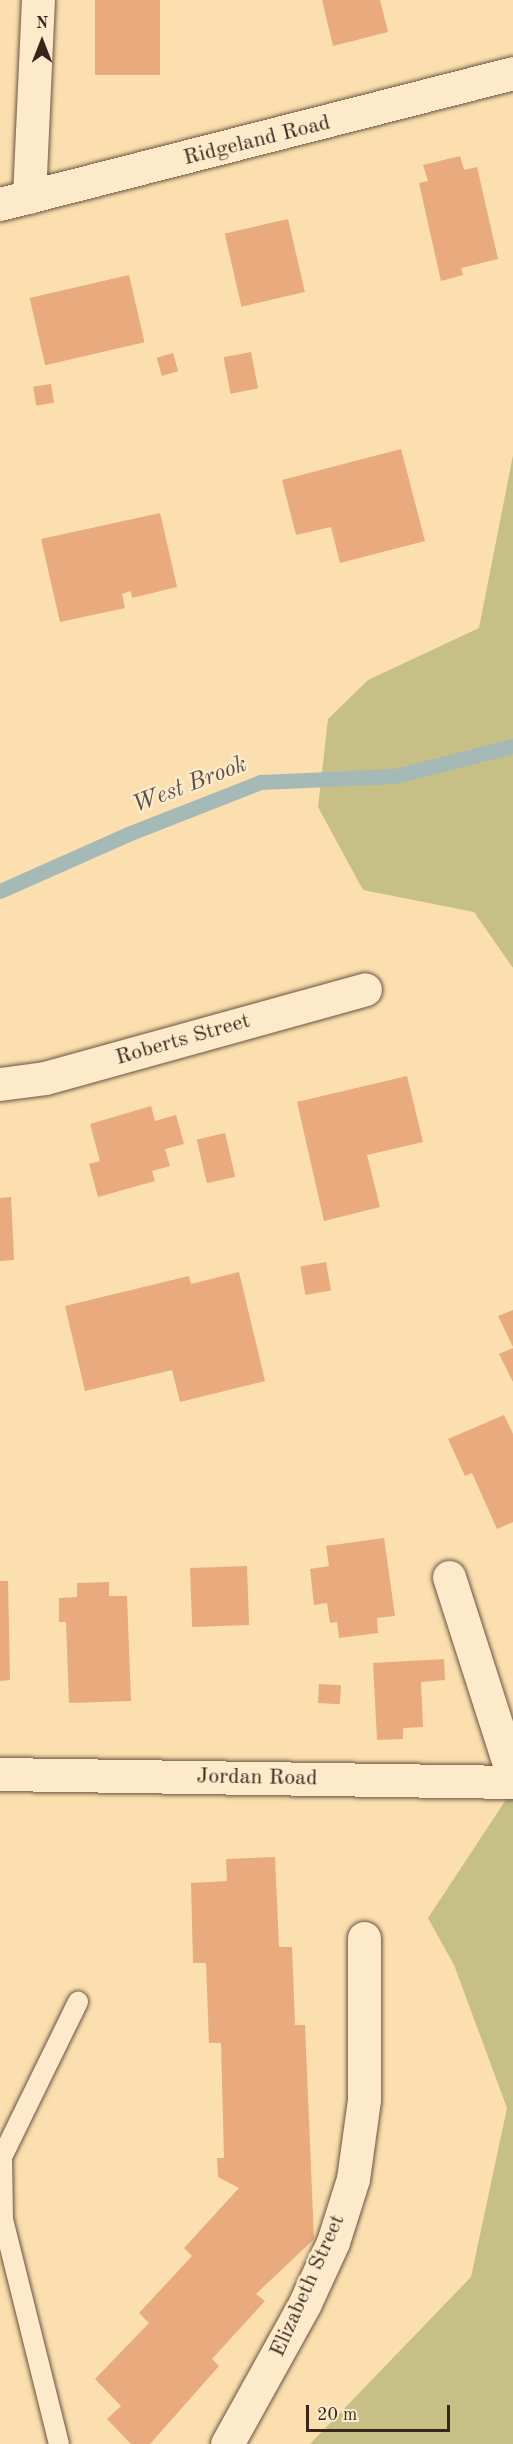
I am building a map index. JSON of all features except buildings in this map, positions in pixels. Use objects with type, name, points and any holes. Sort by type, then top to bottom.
[{"type":"street","points":[[15,200],[38,0]]},
{"type":"street","name":"Ridgeland Road","points":[[15,200],[513,73]]},
{"type":"street","name":"Roberts Street","points":[[0,1084],[45,1078],[365,989]]},
{"type":"street","points":[[449,1577],[513,1776]]},
{"type":"street","name":"Jordan Road","points":[[0,1774],[513,1782]]},
{"type":"street","name":"Elizabeth Street","points":[[227,2444],[305,2303],[353,2179],[364,2100],[364,1938]]},
{"type":"lane","points":[[59,2444],[3,2220],[2,2157],[78,2001]]},
{"type":"shaded area","points":[[513,455],[513,968],[474,912],[363,890],[318,807],[328,719],[368,680],[479,628]]},
{"type":"shaded area","points":[[513,1789],[513,2444],[310,2444],[471,2277],[507,2108],[454,1965],[428,1918]]},
{"type":"waterway","name":"West Brook","points":[[0,891],[128,834],[261,782],[395,776],[513,746]]}]
